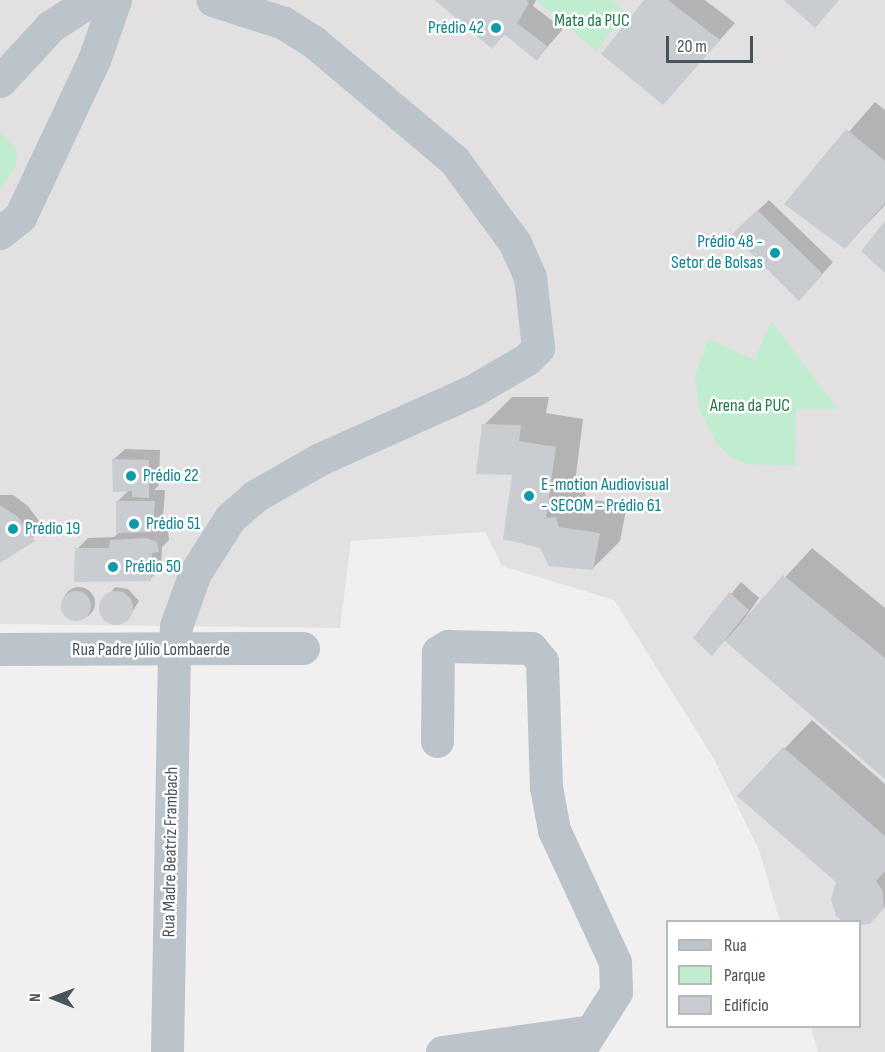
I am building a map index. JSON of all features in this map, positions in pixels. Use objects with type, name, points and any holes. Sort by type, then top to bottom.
[{"type":"street","points":[[0,81],[51,26],[91,0]]},
{"type":"street","points":[[0,233],[20,217],[94,60],[115,0]]},
{"type":"street","name":"Rua Madre Beatriz Frambach","points":[[167,1052],[174,651],[176,626],[195,573],[230,518],[255,496],[320,459],[474,390],[527,359],[538,348],[530,277],[515,243],[454,160],[314,42],[284,23],[213,0]]},
{"type":"street","points":[[437,741],[438,652],[448,646],[531,648],[542,661],[546,787],[554,830],[615,962],[616,992],[582,1042],[442,1052]]},
{"type":"street","name":"Rua Padre Júlio Lombaerde","points":[[0,649],[174,651],[303,648]]},
{"type":"shaded area","points":[[0,0],[885,0],[885,1052],[818,1052],[811,1028],[861,1028],[861,920],[780,920],[759,850],[713,757],[614,600],[502,566],[485,532],[351,541],[340,628],[0,624]]},
{"type":"green space","name":"Mata da PUC","points":[[536,0],[613,0],[625,13],[596,51]]},
{"type":"green space","points":[[0,132],[17,150],[16,165],[0,190]]},
{"type":"green space","name":"Arena da PUC","points":[[771,321],[838,409],[796,409],[795,466],[747,464],[731,457],[716,443],[699,408],[695,376],[708,339],[755,360]]},
{"type":"building","name":"Prédio 42","points":[[435,0],[526,0],[529,3],[517,23],[547,46],[537,61],[504,34],[492,49]]},
{"type":"building","points":[[644,0],[668,0],[720,40],[663,105],[601,54]]},
{"type":"building","points":[[784,0],[839,0],[815,28]]},
{"type":"building","points":[[846,129],[885,161],[885,203],[845,249],[784,204]]},
{"type":"building","name":"Prédio 48 - Setor de Bolsas","points":[[757,210],[823,274],[799,301],[732,234]]},
{"type":"building","points":[[885,221],[885,273],[861,251]]},
{"type":"building","name":"E-motion Audiovisual - SECOM - Prédio 61","points":[[482,424],[521,425],[519,441],[556,447],[546,518],[556,517],[559,527],[600,533],[593,570],[549,566],[540,548],[503,539],[512,475],[476,474]]},
{"type":"building","name":"Prédio 22","points":[[112,459],[149,460],[149,498],[132,497],[132,491],[113,492]]},
{"type":"building","name":"Prédio 51","points":[[116,501],[155,501],[152,532],[116,533]]},
{"type":"building","name":"Prédio 19","points":[[0,505],[18,517],[35,541],[0,563]]},
{"type":"building","name":"Prédio 50","points":[[146,538],[157,542],[159,552],[152,553],[151,581],[74,582],[75,548],[109,548],[110,540]]},
{"type":"building","points":[[783,575],[885,658],[885,779],[725,641]]},
{"type":"building","points":[[76,591],[87,595],[91,606],[87,617],[76,621],[65,617],[61,606],[65,595]]},
{"type":"building","points":[[116,591],[128,596],[133,608],[128,620],[116,625],[104,620],[99,608],[104,596]]},
{"type":"building","points":[[729,592],[749,610],[712,656],[693,638]]},
{"type":"building","points":[[783,747],[885,836],[885,871],[876,881],[883,891],[884,908],[870,924],[861,925],[861,920],[841,920],[836,916],[831,899],[836,882],[737,796]]},
{"type":"place","name":"Prédio 42","points":[[496,28]]},
{"type":"place","name":"Prédio 48 - Setor de Bolsas","points":[[775,253]]},
{"type":"place","name":"Prédio 22","points":[[131,476]]},
{"type":"place","name":"E-motion Audiovisual - SECOM - Prédio 61","points":[[529,496]]},
{"type":"place","name":"Prédio 51","points":[[134,524]]},
{"type":"place","name":"Prédio 19","points":[[13,529]]},
{"type":"place","name":"Prédio 50","points":[[113,567]]}]
